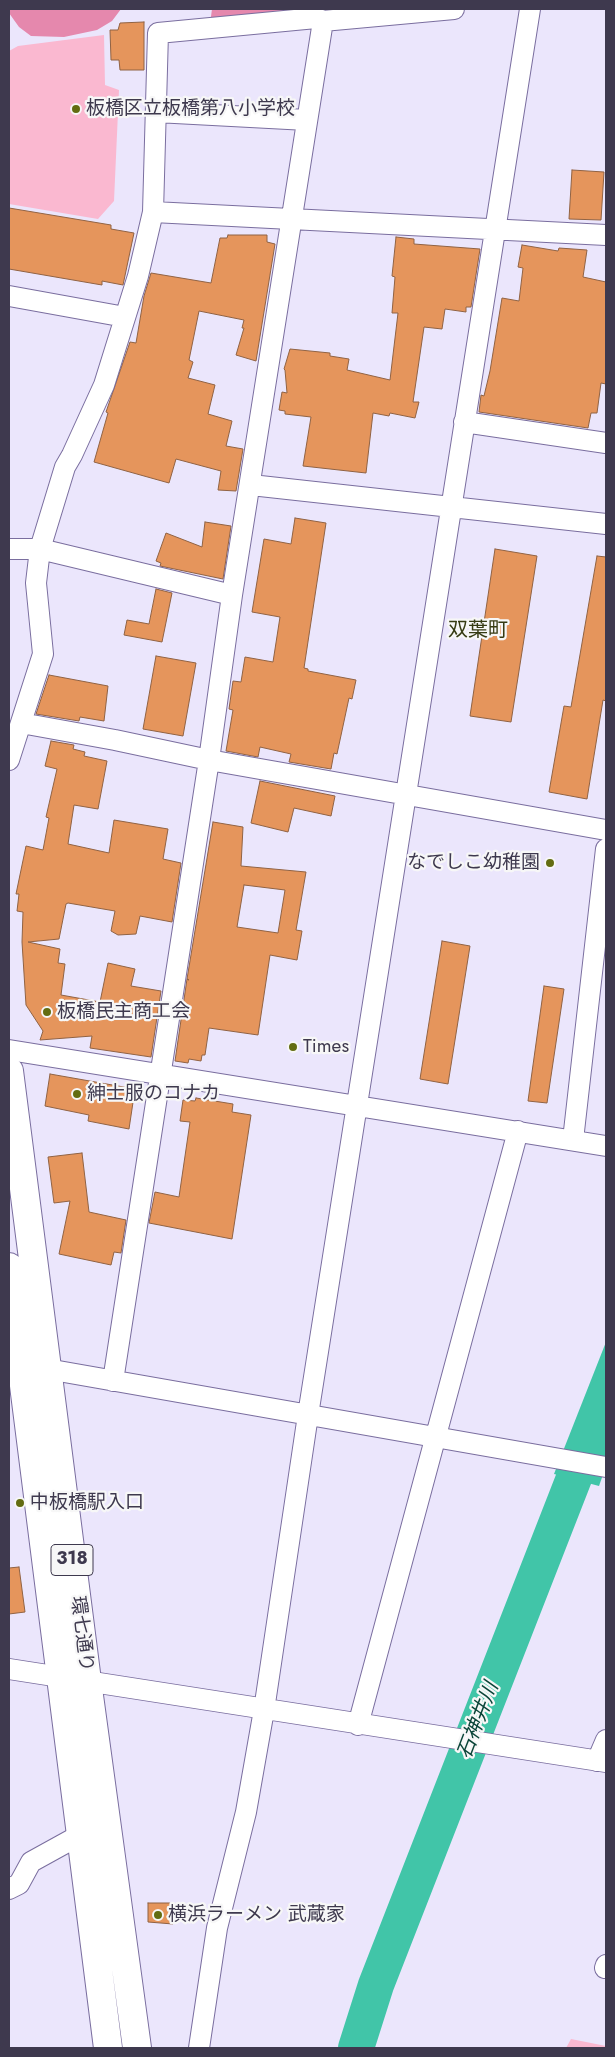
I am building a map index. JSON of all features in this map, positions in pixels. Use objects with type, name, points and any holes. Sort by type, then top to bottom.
[{"type":"main road","name":"環七通り","points":[[9,1071],[87,1681],[137,2048]]},
{"type":"main road","name":"環七通り","points":[[9,1268],[15,1364],[60,1678],[108,2048]]},
{"type":"street","points":[[9,760],[43,654],[36,583],[40,550],[65,467],[104,385],[138,276],[153,212],[158,34],[316,18],[323,21],[454,9]]},
{"type":"street","points":[[199,2048],[218,1928],[246,1812],[264,1710],[308,1415],[530,9]]},
{"type":"street","points":[[112,1381],[209,760],[232,595],[251,485],[323,21]]},
{"type":"street","points":[[156,112],[307,120]]},
{"type":"street","points":[[153,212],[606,235]]},
{"type":"street","points":[[9,296],[125,317]]},
{"type":"street","points":[[464,422],[606,443]]},
{"type":"street","points":[[251,485],[606,524]]},
{"type":"street","points":[[9,549],[40,550],[232,595]]},
{"type":"street","points":[[20,723],[115,740],[209,760],[606,830]]},
{"type":"street","points":[[573,1140],[606,849]]},
{"type":"street","points":[[9,1050],[518,1130],[606,1146]]},
{"type":"street","points":[[358,1725],[518,1130]]},
{"type":"street","points":[[48,1369],[606,1467]]},
{"type":"street","points":[[9,1669],[358,1725],[602,1761],[606,1740]]},
{"type":"street","points":[[9,1889],[19,1884],[31,1862],[80,1835]]},
{"type":"shaded area","points":[[9,9],[121,9],[112,21],[97,30],[64,37],[31,36],[19,27],[9,13]]},
{"type":"shaded area","points":[[212,9],[381,9],[210,24]]},
{"type":"shaded area","points":[[104,35],[105,85],[119,90],[114,201],[98,219],[9,204],[9,51],[18,46]]},
{"type":"shaded area","points":[[606,1342],[606,1466],[599,1486],[554,1474]]},
{"type":"shaded area","points":[[571,2039],[606,2046],[606,2048],[566,2048]]},
{"type":"building","points":[[144,22],[144,70],[120,70],[119,60],[111,60],[110,30],[118,30],[120,23]]},
{"type":"building","points":[[572,170],[604,172],[601,220],[569,219]]},
{"type":"building","points":[[9,208],[111,225],[111,229],[134,233],[123,285],[102,281],[102,285],[9,269]]},
{"type":"building","points":[[228,235],[267,235],[267,242],[275,244],[256,361],[236,355],[244,328],[242,328],[244,320],[199,311],[189,360],[193,362],[188,378],[215,385],[208,414],[232,421],[226,446],[243,449],[236,491],[218,490],[221,471],[176,459],[169,483],[94,462],[108,413],[106,412],[130,342],[136,343],[144,296],[151,273],[211,283],[220,238],[227,238]]},
{"type":"building","points":[[396,237],[414,239],[414,244],[480,249],[471,307],[466,307],[466,312],[445,309],[442,329],[424,327],[413,402],[419,402],[415,418],[390,413],[389,416],[373,413],[366,473],[303,466],[311,417],[285,414],[285,411],[279,410],[282,392],[287,393],[284,369],[290,349],[330,353],[330,356],[349,359],[347,370],[390,380],[398,313],[392,313],[395,277],[392,276]]},
{"type":"building","points":[[522,245],[558,251],[559,248],[587,250],[583,277],[606,282],[606,384],[601,383],[597,413],[591,413],[588,428],[479,412],[481,395],[484,396],[490,371],[502,298],[519,301],[523,268],[518,267]]},
{"type":"building","points":[[295,518],[326,523],[304,668],[308,669],[308,671],[356,680],[352,699],[349,698],[337,754],[334,753],[331,769],[289,762],[291,754],[260,747],[258,757],[226,751],[233,710],[229,709],[233,681],[241,682],[245,657],[273,662],[280,617],[252,612],[264,539],[291,544]]},
{"type":"building","points":[[205,522],[231,526],[223,579],[160,566],[161,563],[156,561],[166,533],[202,547]]},
{"type":"building","points":[[495,549],[537,556],[511,722],[470,716]]},
{"type":"building","points":[[597,556],[606,557],[606,701],[603,700],[587,799],[549,792],[564,706],[571,707]]},
{"type":"building","points":[[156,589],[172,593],[162,642],[124,635],[127,620],[149,624]]},
{"type":"building","points":[[156,656],[196,663],[183,736],[143,729]]},
{"type":"building","points":[[49,675],[108,686],[104,721],[80,717],[79,721],[36,714]]},
{"type":"building","points":[[51,741],[74,745],[73,749],[85,752],[84,756],[107,761],[98,809],[74,805],[68,844],[109,853],[114,820],[168,829],[163,859],[181,863],[172,922],[140,916],[136,934],[118,935],[111,931],[115,911],[68,903],[66,904],[59,939],[28,942],[60,949],[58,963],[65,964],[61,995],[100,1002],[108,963],[135,969],[131,986],[161,991],[151,1057],[90,1048],[92,1036],[40,1040],[43,1031],[26,1005],[22,942],[23,912],[17,911],[19,894],[16,894],[26,846],[43,850],[49,818],[46,817],[57,769],[45,766]]},
{"type":"building","points":[[260,781],[335,796],[331,816],[294,808],[288,832],[251,823]]},
{"type":"building","points":[[213,822],[243,827],[241,866],[306,872],[296,930],[302,931],[297,960],[270,955],[258,1035],[209,1028],[205,1055],[202,1055],[201,1061],[189,1059],[188,1063],[175,1061]],"holes":[[[244,885],[285,890],[278,933],[237,927]]]},
{"type":"building","points":[[442,941],[470,946],[448,1084],[420,1079]]},
{"type":"building","points":[[544,986],[564,989],[547,1103],[528,1101]]},
{"type":"building","points":[[50,1074],[135,1089],[129,1129],[88,1121],[89,1115],[45,1106]]},
{"type":"building","points":[[196,1098],[233,1104],[232,1112],[251,1115],[232,1239],[149,1223],[155,1192],[179,1197],[190,1122],[180,1121],[183,1100],[195,1101]]},
{"type":"building","points":[[82,1153],[89,1212],[126,1220],[121,1253],[114,1252],[111,1265],[59,1254],[70,1201],[54,1203],[48,1157]]},
{"type":"building","points":[[19,1567],[25,1612],[9,1614],[9,1568]]},
{"type":"building","points":[[148,1903],[173,1903],[173,1924],[148,1922]]},
{"type":"waterway","name":"石神井川","points":[[356,2048],[376,1985],[606,1396]]},
{"type":"place","name":"板橋区立板橋第八小学校","points":[[76,109]]},
{"type":"place","name":"なでしこ幼稚園","points":[[550,863]]},
{"type":"place","name":"板橋民主商工会","points":[[47,1012]]},
{"type":"place","name":"Times","points":[[293,1047]]},
{"type":"place","name":"紳士服のコナカ","points":[[77,1094]]},
{"type":"place","name":"中板橋駅入口","points":[[20,1503]]},
{"type":"place","name":"横浜ラーメン 武蔵家","points":[[158,1915]]},
{"type":"district","name":"双葉町","points":[[478,631]]}]
